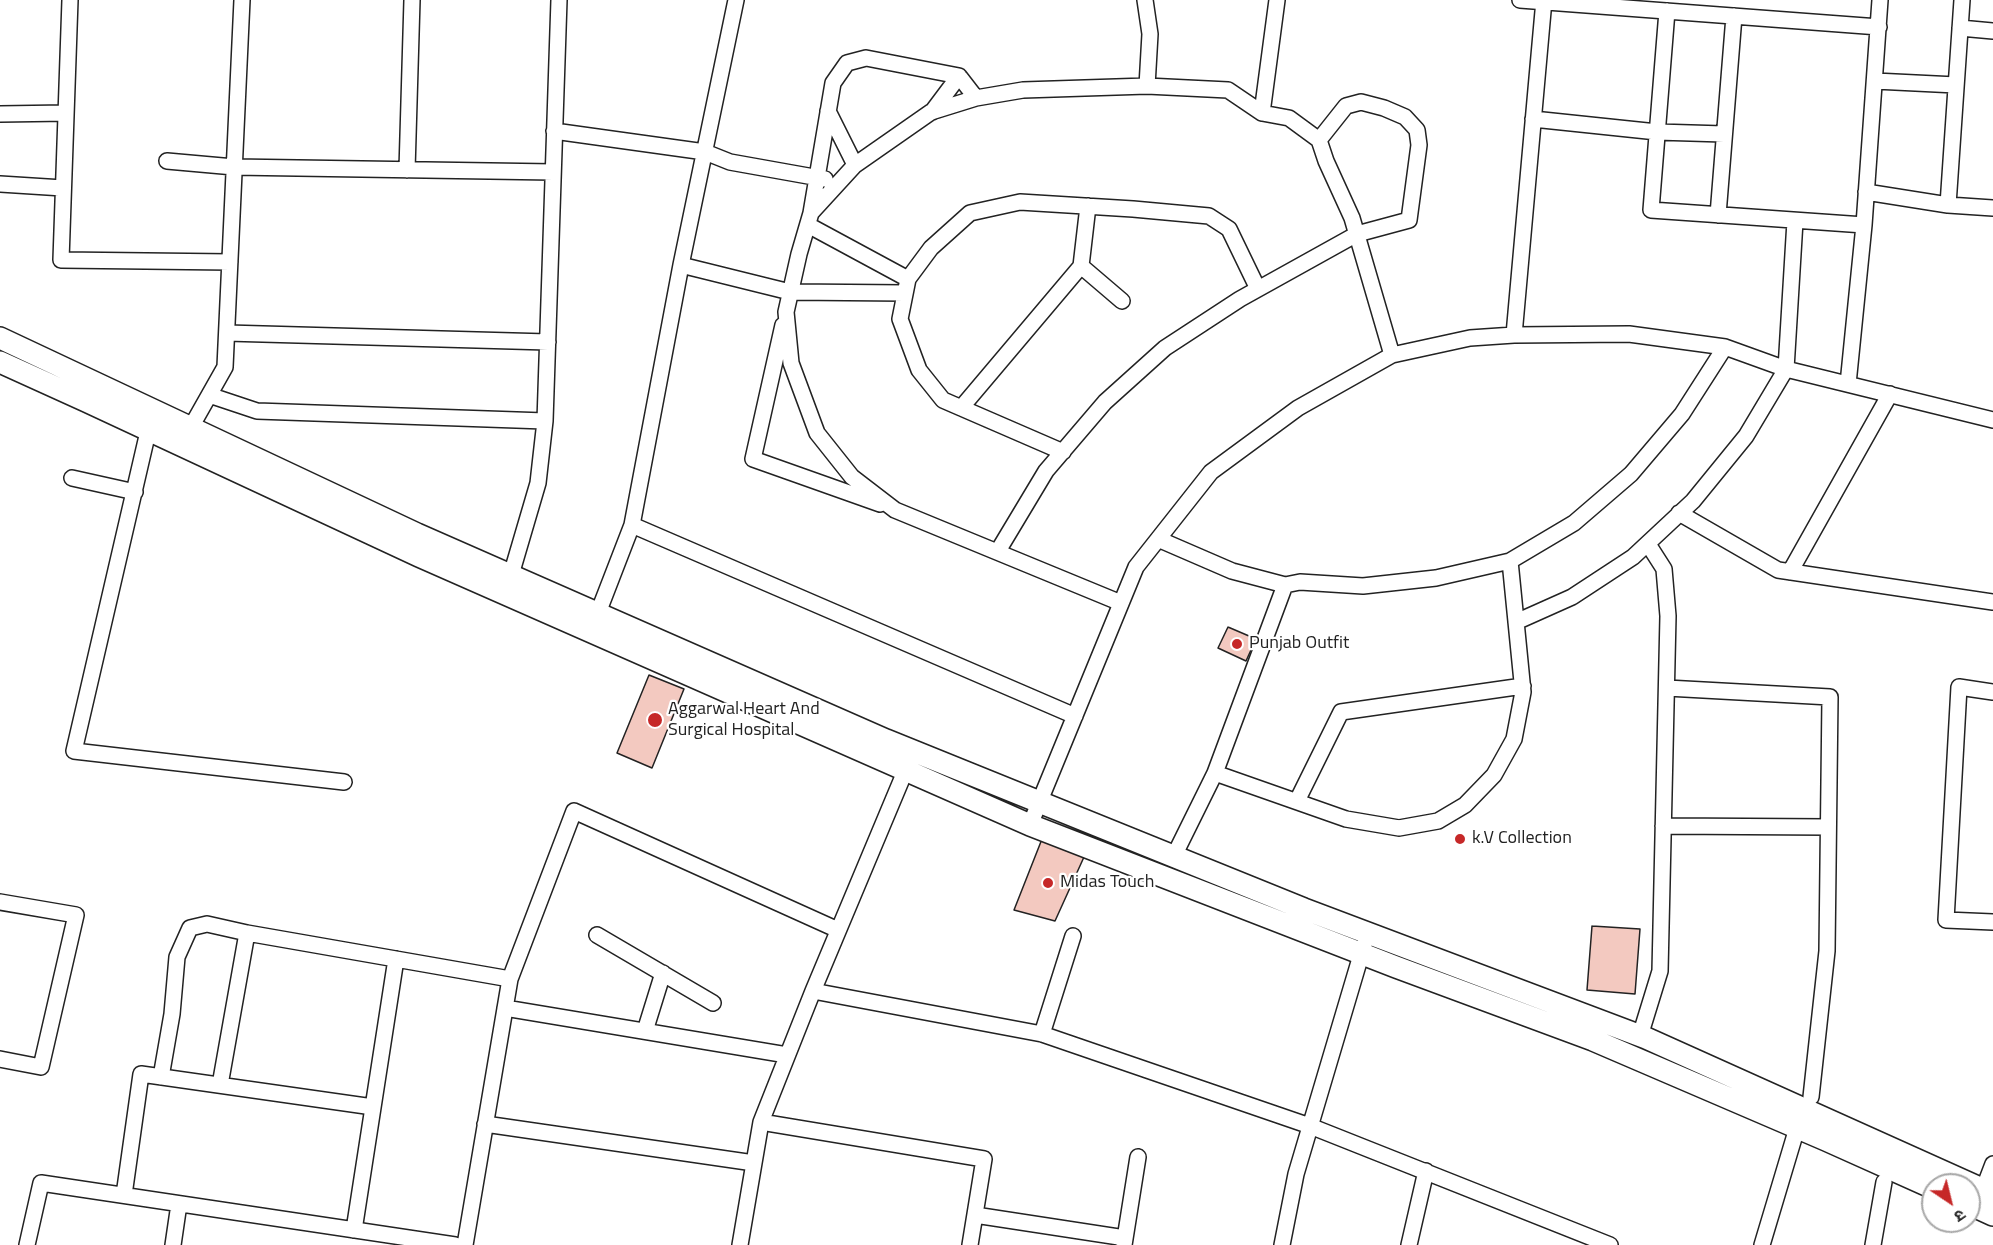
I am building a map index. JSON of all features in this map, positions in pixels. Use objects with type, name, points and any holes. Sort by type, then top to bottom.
[{"type":"main road","points":[[0,338],[151,420]]},
{"type":"main road","points":[[0,362],[151,420],[913,751],[1304,909],[1640,1036],[1983,1202]]},
{"type":"main road","points":[[186,436],[429,561],[1030,825],[1362,954],[1593,1040],[1921,1183]]},
{"type":"street","points":[[70,0],[61,260],[230,262]]},
{"type":"street","points":[[186,436],[225,367],[242,0]]},
{"type":"street","points":[[407,170],[412,0]]},
{"type":"street","points":[[511,575],[538,483],[545,421],[559,0]]},
{"type":"street","points":[[598,614],[632,525],[681,265],[736,0]]},
{"type":"street","points":[[1145,0],[1150,34],[1147,86]]},
{"type":"street","points":[[1262,113],[1277,0]]},
{"type":"street","points":[[1520,0],[1879,27]]},
{"type":"street","points":[[1848,384],[1864,225],[1880,0]]},
{"type":"street","points":[[1948,205],[1962,0]]},
{"type":"street","points":[[1514,335],[1544,1]]},
{"type":"street","points":[[1668,11],[1651,210],[1864,225]]},
{"type":"street","points":[[1718,215],[1734,16]]},
{"type":"street","points":[[1960,28],[1993,31]]},
{"type":"street","points":[[976,98],[959,76],[866,58],[848,63],[833,83],[810,219],[790,292],[753,459],[895,510],[1121,603]]},
{"type":"street","points":[[810,219],[855,165],[931,112],[959,76]]},
{"type":"street","points":[[1875,81],[1956,85]]},
{"type":"street","points":[[931,112],[976,98],[1023,90],[1147,86],[1228,90],[1262,113],[1289,118],[1319,140],[1352,218],[1392,355]]},
{"type":"street","points":[[998,551],[1046,471],[1105,402],[1165,348],[1258,289],[1357,234],[1409,220],[1419,145],[1417,130],[1405,117],[1361,102],[1346,106],[1319,140]]},
{"type":"street","points":[[828,111],[855,165]]},
{"type":"street","points":[[0,114],[66,113]]},
{"type":"street","points":[[1533,119],[1658,132],[1724,134]]},
{"type":"street","points":[[554,130],[705,152],[730,162],[840,182]]},
{"type":"street","points":[[167,161],[234,167],[553,172]]},
{"type":"street","points":[[0,184],[63,188]]},
{"type":"street","points":[[1866,192],[1948,205],[1993,208]]},
{"type":"street","points":[[1063,452],[943,400],[919,370],[900,318],[906,286],[931,248],[970,213],[1020,202],[1209,216],[1229,229],[1258,289]]},
{"type":"street","points":[[961,408],[1081,266],[1088,206]]},
{"type":"street","points":[[810,219],[906,286]]},
{"type":"street","points":[[1516,622],[1572,597],[1633,557],[1693,501],[1746,436],[1786,369],[1795,220]]},
{"type":"street","points":[[681,265],[790,292],[906,286]]},
{"type":"street","points":[[1081,266],[1122,301]]},
{"type":"street","points":[[786,312],[791,363],[817,433],[852,477],[895,510]]},
{"type":"street","points":[[227,333],[548,342]]},
{"type":"street","points":[[1030,825],[1136,567],[1211,472],[1298,408],[1392,355],[1470,338],[1514,335],[1629,334],[1725,346],[1786,369],[1993,420]]},
{"type":"street","points":[[1158,539],[1232,571],[1286,585],[1300,582],[1373,585],[1436,578],[1510,561],[1574,522],[1631,474],[1682,414],[1725,346]]},
{"type":"street","points":[[1790,572],[1890,394]]},
{"type":"street","points":[[209,395],[258,411],[545,421]]},
{"type":"street","points":[[151,420],[74,751],[344,782]]},
{"type":"street","points":[[72,478],[135,492]]},
{"type":"street","points":[[1679,513],[1778,570],[1993,602]]},
{"type":"street","points":[[632,525],[1075,716]]},
{"type":"street","points":[[1640,1036],[1660,971],[1667,688],[1668,616],[1664,569],[1648,544]]},
{"type":"street","points":[[1215,773],[1346,819],[1399,828],[1438,821],[1465,805],[1494,775],[1514,739],[1523,692],[1510,561]]},
{"type":"street","points":[[1174,856],[1215,773],[1286,585]]},
{"type":"street","points":[[1297,801],[1341,712],[1523,686]]},
{"type":"street","points":[[1993,692],[1959,687],[1946,920],[1993,922]]},
{"type":"street","points":[[1667,688],[1830,697],[1827,951],[1811,1097]]},
{"type":"street","points":[[740,1245],[761,1122],[913,751]]},
{"type":"street","points":[[465,1245],[510,979],[574,811],[838,930]]},
{"type":"street","points":[[1663,826],[1828,827]]},
{"type":"street","points":[[0,902],[76,915],[41,1067],[0,1059]]},
{"type":"street","points":[[161,1077],[172,1014],[177,957],[190,928],[207,924],[510,979]]},
{"type":"street","points":[[220,1085],[247,933]]},
{"type":"street","points":[[1282,1245],[1296,1174],[1368,933]]},
{"type":"street","points":[[597,935],[713,1003]]},
{"type":"street","points":[[1042,1034],[1073,936]]},
{"type":"street","points":[[354,1230],[396,959]]},
{"type":"street","points":[[645,1031],[663,973]]},
{"type":"street","points":[[813,991],[1042,1034],[1310,1126],[1610,1245]]},
{"type":"street","points":[[505,1008],[787,1055]]},
{"type":"street","points":[[124,1195],[141,1074],[373,1107]]},
{"type":"street","points":[[761,1122],[984,1159],[970,1245]]},
{"type":"street","points":[[485,1124],[754,1163]]},
{"type":"street","points":[[1762,1245],[1797,1128]]},
{"type":"street","points":[[975,1215],[1124,1242],[1138,1157]]},
{"type":"street","points":[[1983,1202],[1993,1164]]},
{"type":"street","points":[[1409,1245],[1426,1171]]},
{"type":"street","points":[[1873,1245],[1884,1182]]},
{"type":"street","points":[[27,1245],[42,1183],[455,1245]]},
{"type":"street","points":[[172,1245],[179,1204]]},
{"type":"building","name":"Punjab Outfit","points":[[1228,627],[1256,639],[1246,661],[1218,648]]},
{"type":"building","points":[[649,675],[684,689],[652,768],[617,753]]},
{"type":"building","name":"Midas Touch","points":[[1042,839],[1084,857],[1055,921],[1014,910]]},
{"type":"building","points":[[1592,926],[1640,929],[1635,994],[1587,990]]},
{"type":"place","name":"Punjab Outfit","points":[[1237,644]]},
{"type":"place","name":"Aggarwal Heart And Surgical Hospital","points":[[655,720]]},
{"type":"place","name":"k.V Collection","points":[[1460,839]]},
{"type":"place","name":"Midas Touch","points":[[1048,883]]}]
